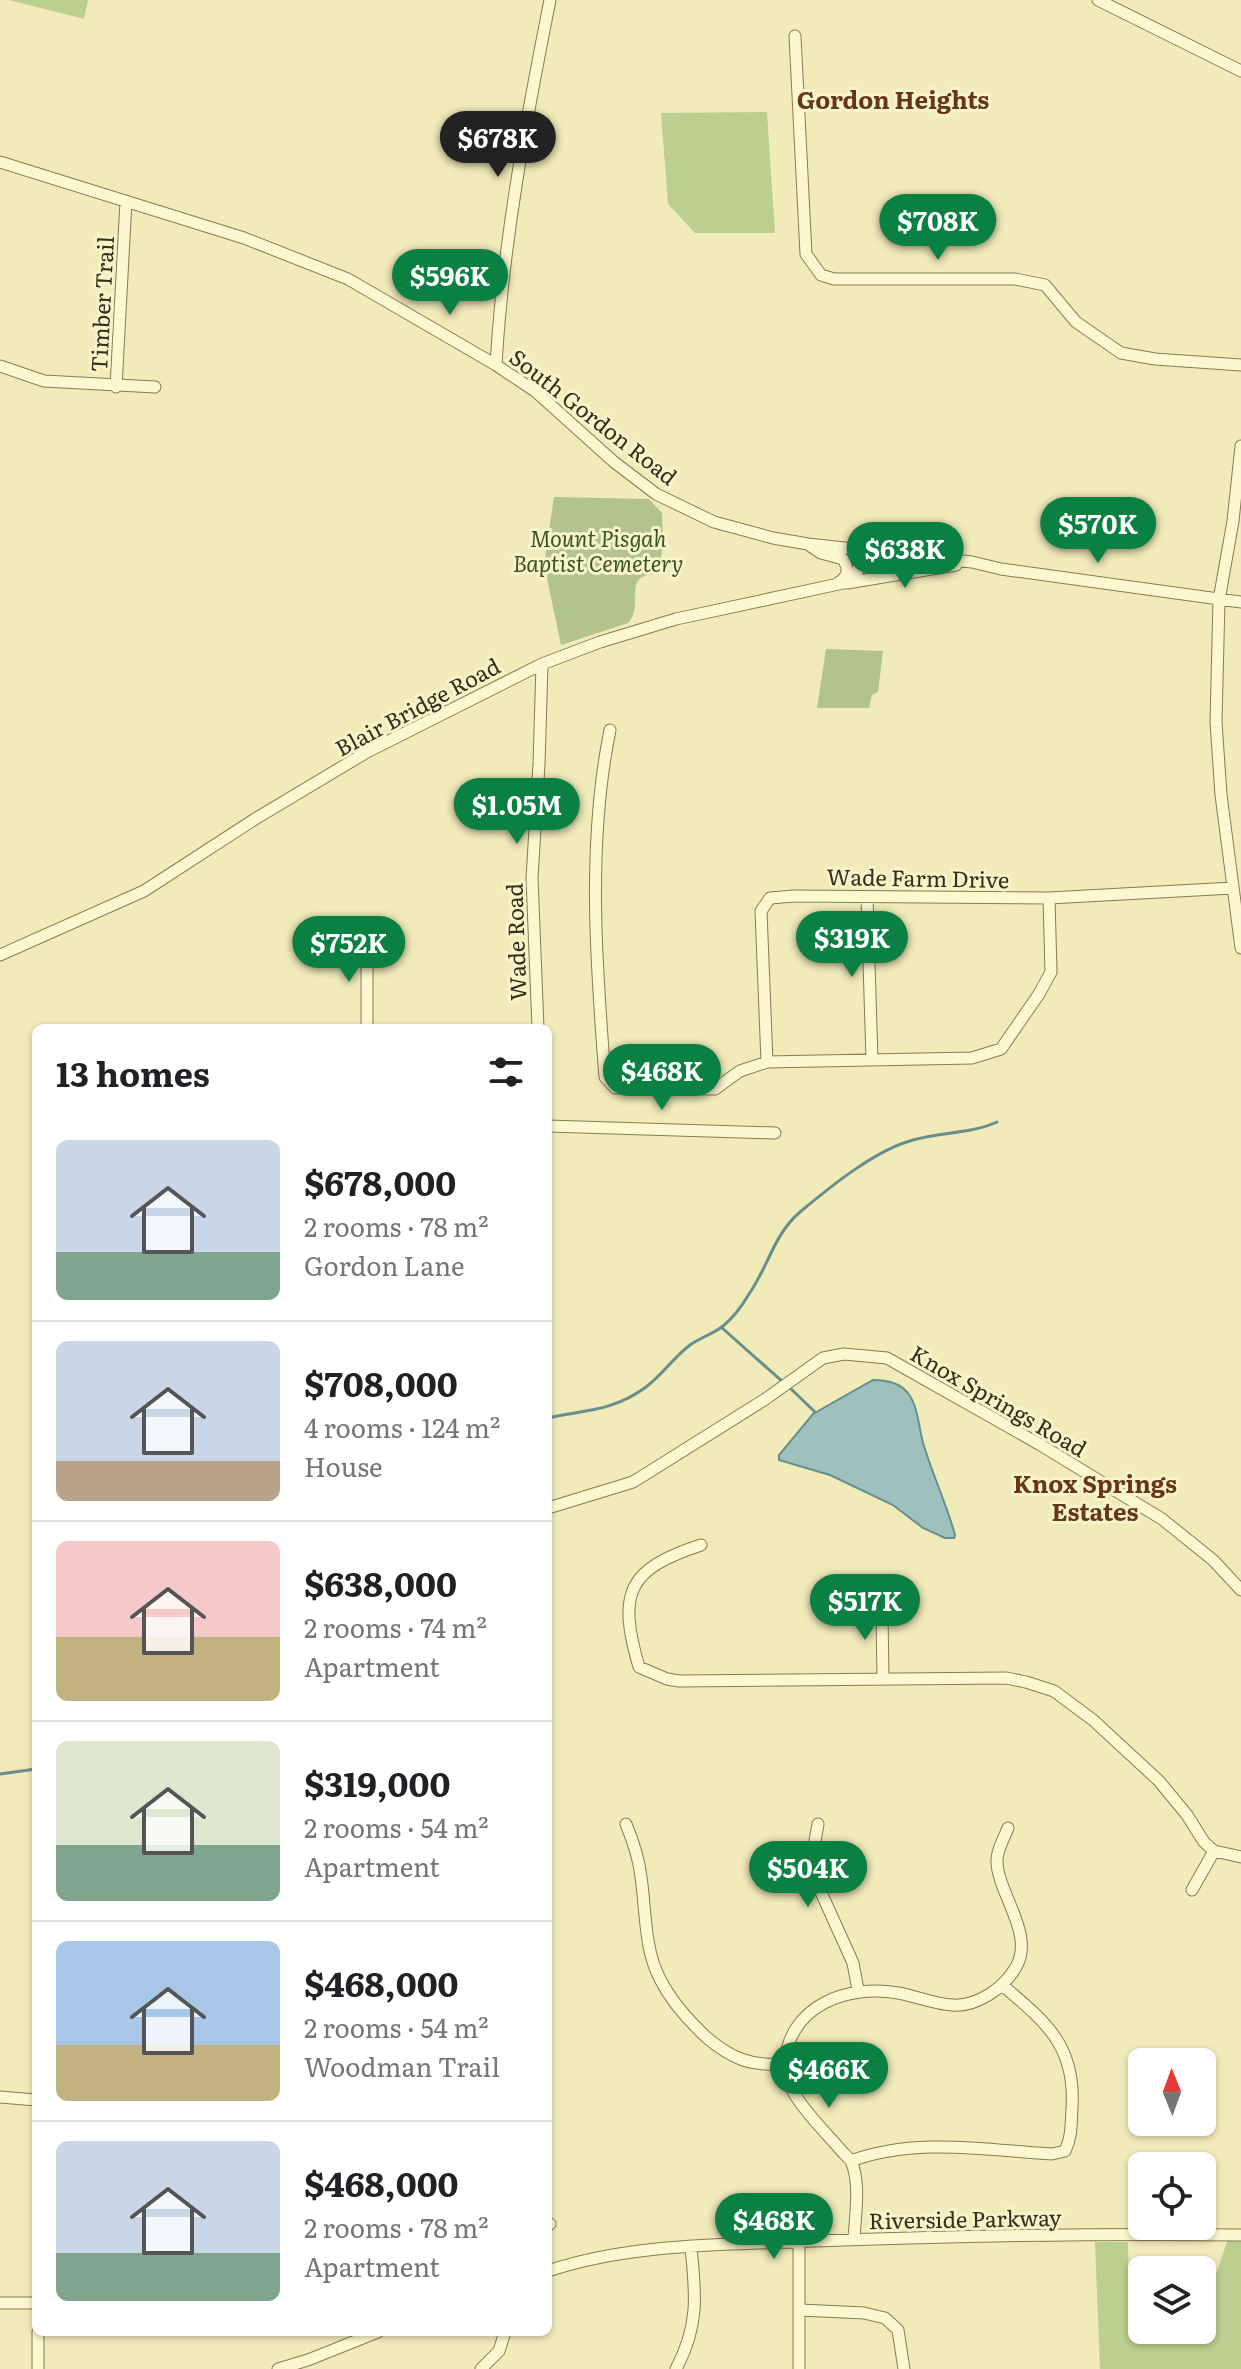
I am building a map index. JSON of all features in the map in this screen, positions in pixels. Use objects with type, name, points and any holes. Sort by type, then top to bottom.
[{"type":"street","points":[[496,365],[519,158],[550,0]]},
{"type":"street","points":[[1098,0],[1241,71]]},
{"type":"street","points":[[795,36],[806,254],[821,275],[834,279],[1032,281],[1045,285],[1076,322],[1121,353],[1155,359],[1241,365]]},
{"type":"street","name":"South Gordon Road","points":[[0,162],[244,238],[348,279],[496,365],[535,391],[614,462],[656,494],[714,522],[808,544],[972,562],[1241,602]]},
{"type":"street","name":"Timber Trail","points":[[0,366],[44,381],[116,387],[126,201]]},
{"type":"street","points":[[116,387],[155,387]]},
{"type":"street","points":[[1241,446],[1233,521],[1219,600],[1216,722],[1221,795],[1241,948]]},
{"type":"street","points":[[808,544],[821,553],[843,559],[848,567],[844,579],[835,585]]},
{"type":"street","points":[[835,585],[853,579],[862,550]]},
{"type":"street","name":"Blair Bridge Road","points":[[0,955],[144,891],[367,752],[542,664],[614,637],[687,616],[835,585],[972,562]]},
{"type":"street","name":"Wade Road","points":[[538,1024],[532,878],[542,664]]},
{"type":"street","points":[[610,730],[604,760],[595,885],[605,1077],[615,1088],[715,1089],[740,1071],[767,1062],[972,1058],[1001,1049],[1051,972],[1049,898]]},
{"type":"street","name":"Wade Farm Drive","points":[[767,1062],[761,911],[770,898],[1049,898],[1233,888]]},
{"type":"street","points":[[867,897],[872,1060]]},
{"type":"street","points":[[367,939],[367,1024]]},
{"type":"street","points":[[552,1126],[775,1133]]},
{"type":"street","name":"Knox Springs Road","points":[[552,1507],[633,1482],[754,1407],[823,1358],[867,1354],[887,1358],[1039,1444],[1162,1519],[1213,1560],[1241,1590]]},
{"type":"street","points":[[701,1545],[665,1557],[651,1565],[637,1581],[631,1602],[630,1627],[639,1667],[679,1681],[1006,1678],[1026,1682],[1054,1691],[1093,1720],[1159,1781],[1204,1842],[1214,1851],[1241,1857]]},
{"type":"street","points":[[872,1599],[882,1616],[883,1678]]},
{"type":"street","points":[[626,1824],[641,1873],[651,1953],[659,1978],[678,2008],[697,2029],[731,2055],[760,2066],[784,2064]]},
{"type":"street","points":[[818,1824],[812,1858],[815,1879],[853,1963],[858,1990]]},
{"type":"street","points":[[854,2240],[855,2184],[851,2161],[802,2106],[789,2084],[784,2064],[793,2036],[808,2011],[858,1990],[896,1992],[953,2006],[974,2002],[1002,1985],[1018,1964],[1021,1931],[996,1861],[1008,1828]]},
{"type":"street","points":[[1192,1890],[1214,1851]]},
{"type":"street","points":[[851,2161],[874,2152],[915,2146],[1052,2154],[1065,2151],[1070,2140],[1074,2080],[1055,2034],[1002,1985]]},
{"type":"street","points":[[0,2097],[32,2100]]},
{"type":"street","name":"Riverside Parkway","points":[[552,2270],[599,2256],[799,2242],[1241,2235]]},
{"type":"street","points":[[799,2242],[799,2369]]},
{"type":"street","points":[[676,2369],[690,2343],[694,2310],[691,2248]]},
{"type":"street","points":[[0,2303],[32,2303]]},
{"type":"street","points":[[800,2310],[864,2313],[885,2318],[898,2330],[904,2369]]},
{"type":"street","points":[[38,2336],[38,2369]]},
{"type":"street","points":[[278,2369],[368,2336]]},
{"type":"street","points":[[481,2369],[499,2351],[505,2336]]},
{"type":"green space","points":[[9,0],[88,0],[84,19]]},
{"type":"green space","points":[[767,112],[775,233],[695,233],[668,204],[661,113]]},
{"type":"green space","name":"Mount Pisgah Baptist Cemetery","points":[[554,497],[649,499],[662,513],[663,543],[659,574],[647,575],[636,584],[635,607],[628,623],[561,645],[544,564]]},
{"type":"green space","points":[[826,649],[883,651],[878,692],[872,695],[869,708],[817,708]]},
{"type":"green space","points":[[1230,2233],[1241,2234],[1241,2369],[1100,2369],[1095,2242],[1128,2242],[1128,2344],[1216,2344],[1216,2274]]},
{"type":"water","points":[[873,1380],[896,1384],[912,1400],[954,1538],[945,1538],[923,1528],[893,1505],[830,1475],[779,1460],[779,1455],[813,1414]]},
{"type":"waterway","points":[[552,1417],[598,1408],[634,1395],[690,1345],[722,1327],[734,1316],[756,1284],[777,1240],[791,1221],[854,1170],[898,1145],[997,1122]]},
{"type":"waterway","points":[[721,1327],[783,1382]]},
{"type":"waterway","points":[[789,1387],[815,1412]]},
{"type":"waterway","points":[[0,1774],[32,1770]]},
{"type":"district","name":"Gordon Heights","points":[[893,98]]},
{"type":"district","name":"Knox Springs Estates","points":[[1095,1496]]}]
